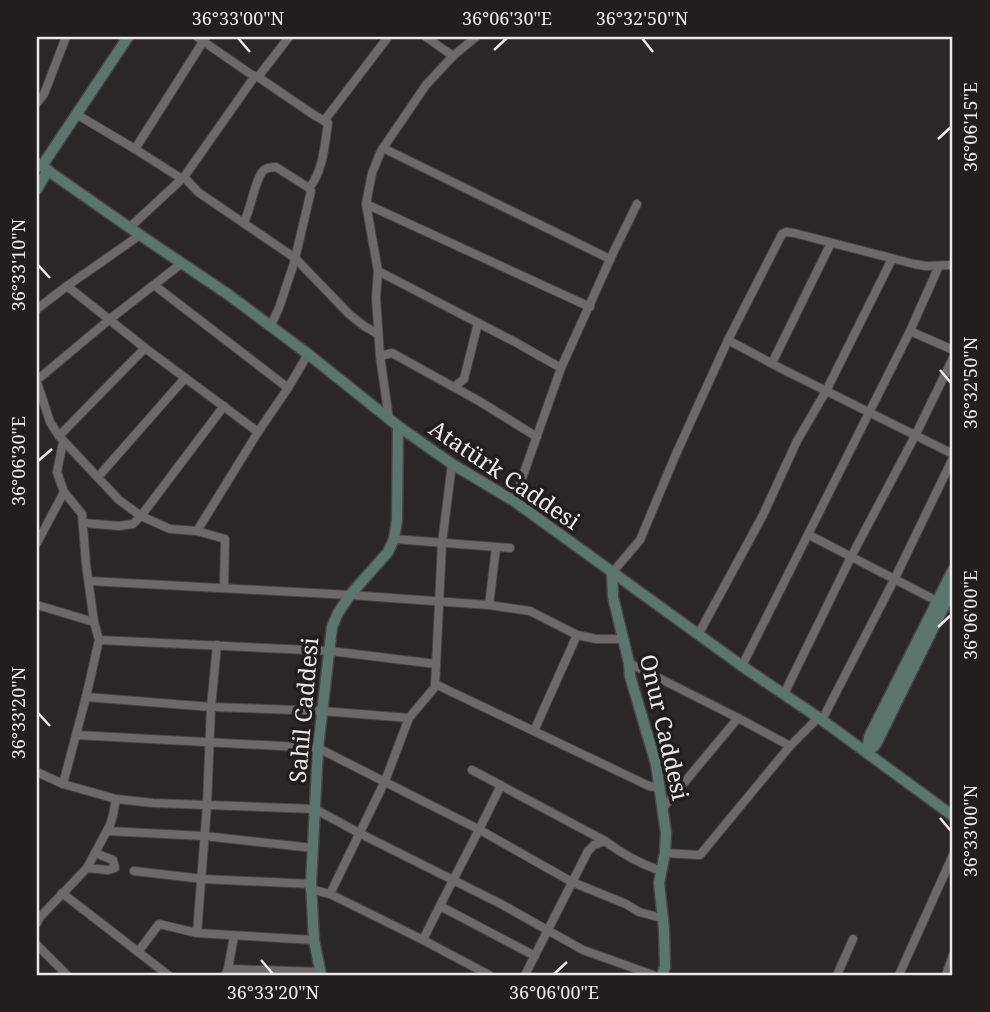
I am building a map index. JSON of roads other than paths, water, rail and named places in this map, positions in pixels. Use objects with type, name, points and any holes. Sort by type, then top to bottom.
[{"type":"street","points":[[37,103],[45,92],[66,37]]},
{"type":"street","points":[[129,228],[183,178],[256,77],[289,37]]},
{"type":"street","points":[[324,121],[388,37]]},
{"type":"street","points":[[426,37],[453,56]]},
{"type":"street","points":[[393,423],[380,356],[377,271],[366,204],[372,173],[383,148],[426,85],[453,56],[476,37]]},
{"type":"street","points":[[37,188],[42,166],[80,111],[123,38]]},
{"type":"street","points":[[135,149],[202,38],[256,77],[328,123],[317,176],[309,188]]},
{"type":"street","points":[[37,86],[45,92]]},
{"type":"street","points":[[76,114],[183,178],[198,192],[295,258],[349,314],[378,334]]},
{"type":"street","points":[[383,148],[610,259]]},
{"type":"street","name":"Atatürk Caddesi","points":[[42,166],[229,295],[393,423],[514,502],[953,816]]},
{"type":"street","points":[[244,222],[261,173],[268,168],[276,167],[309,188],[312,193],[295,258],[270,327]]},
{"type":"street","points":[[366,204],[590,307]]},
{"type":"street","points":[[514,502],[561,369],[637,204]]},
{"type":"street","points":[[612,573],[639,540],[728,340],[782,233],[794,233],[926,266],[953,265]]},
{"type":"street","points":[[37,309],[140,235]]},
{"type":"street","points":[[772,363],[831,243]]},
{"type":"street","points":[[698,635],[763,515],[797,441],[826,391],[892,259]]},
{"type":"street","points":[[182,263],[37,381],[50,422],[61,439],[119,499],[141,516],[170,529],[197,531],[225,539],[224,589]]},
{"type":"street","points":[[742,667],[910,331],[939,266]]},
{"type":"street","points":[[377,271],[515,342],[561,369]]},
{"type":"street","points":[[154,285],[288,388]]},
{"type":"street","points":[[67,286],[258,432]]},
{"type":"street","points":[[454,387],[464,379],[478,323]]},
{"type":"street","points":[[910,331],[953,350]]},
{"type":"street","points":[[664,853],[700,855],[790,746],[820,719],[894,578],[953,456],[916,434],[728,340]]},
{"type":"street","points":[[62,785],[99,640],[86,564],[82,514],[64,492],[57,472],[61,439],[145,348]]},
{"type":"street","points":[[380,356],[392,353],[537,437]]},
{"type":"street","points":[[197,531],[308,354]]},
{"type":"street","points":[[784,694],[953,358]]},
{"type":"street","points":[[98,477],[185,378]]},
{"type":"street","points":[[84,523],[133,524],[224,406]]},
{"type":"street","name":"Sahil Caddesi","points":[[321,974],[314,940],[311,886],[318,748],[332,627],[350,595],[388,552],[394,539],[397,520],[393,423]]},
{"type":"street","points":[[330,894],[385,781],[409,718],[435,687],[442,543],[452,464]]},
{"type":"street","points":[[37,543],[64,492]]},
{"type":"street","points":[[809,535],[937,601]]},
{"type":"street","points":[[394,539],[510,548]]},
{"type":"street","points":[[489,605],[496,548]]},
{"type":"street","points":[[867,753],[869,737],[953,570]]},
{"type":"street","name":"Onur Caddesi","points":[[612,573],[613,597],[630,676],[656,764],[663,808],[666,833],[659,883],[665,967],[662,975]]},
{"type":"street","points":[[89,581],[489,605],[530,611],[576,635],[596,639],[622,639]]},
{"type":"street","points":[[867,753],[876,744],[953,588]]},
{"type":"street","points":[[37,605],[94,622]]},
{"type":"street","points":[[534,731],[576,635]]},
{"type":"street","points":[[99,640],[330,651],[436,664]]},
{"type":"street","points":[[197,933],[203,879],[211,707],[217,645]]},
{"type":"street","points":[[629,663],[790,746]]},
{"type":"street","points":[[435,684],[649,786],[659,788]]},
{"type":"street","points":[[86,697],[409,718]]},
{"type":"street","points":[[663,808],[738,718]]},
{"type":"street","points":[[76,735],[318,748],[480,830],[572,882],[639,912],[662,918]]},
{"type":"street","points":[[472,770],[605,841],[642,864],[661,871]]},
{"type":"street","points":[[37,772],[62,785],[116,799],[315,810],[549,929],[583,950],[653,975]]},
{"type":"street","points":[[423,940],[501,785]]},
{"type":"street","points":[[37,923],[87,868],[107,831],[116,799]]},
{"type":"street","points":[[107,831],[204,836],[313,848]]},
{"type":"street","points":[[525,975],[588,851],[594,845],[605,841]]},
{"type":"street","points":[[87,868],[115,868],[113,860],[95,853]]},
{"type":"street","points":[[899,975],[953,855]]},
{"type":"street","points":[[134,871],[203,879],[311,886],[489,975]]},
{"type":"street","points":[[62,893],[168,975]]},
{"type":"street","points":[[440,906],[535,956]]},
{"type":"street","points":[[138,952],[159,924],[197,933],[314,940]]},
{"type":"street","points":[[234,936],[227,972],[321,974]]},
{"type":"street","points":[[837,975],[853,939]]},
{"type":"street","points":[[37,945],[66,975]]},
{"type":"street","points":[[946,975],[953,955]]}]
